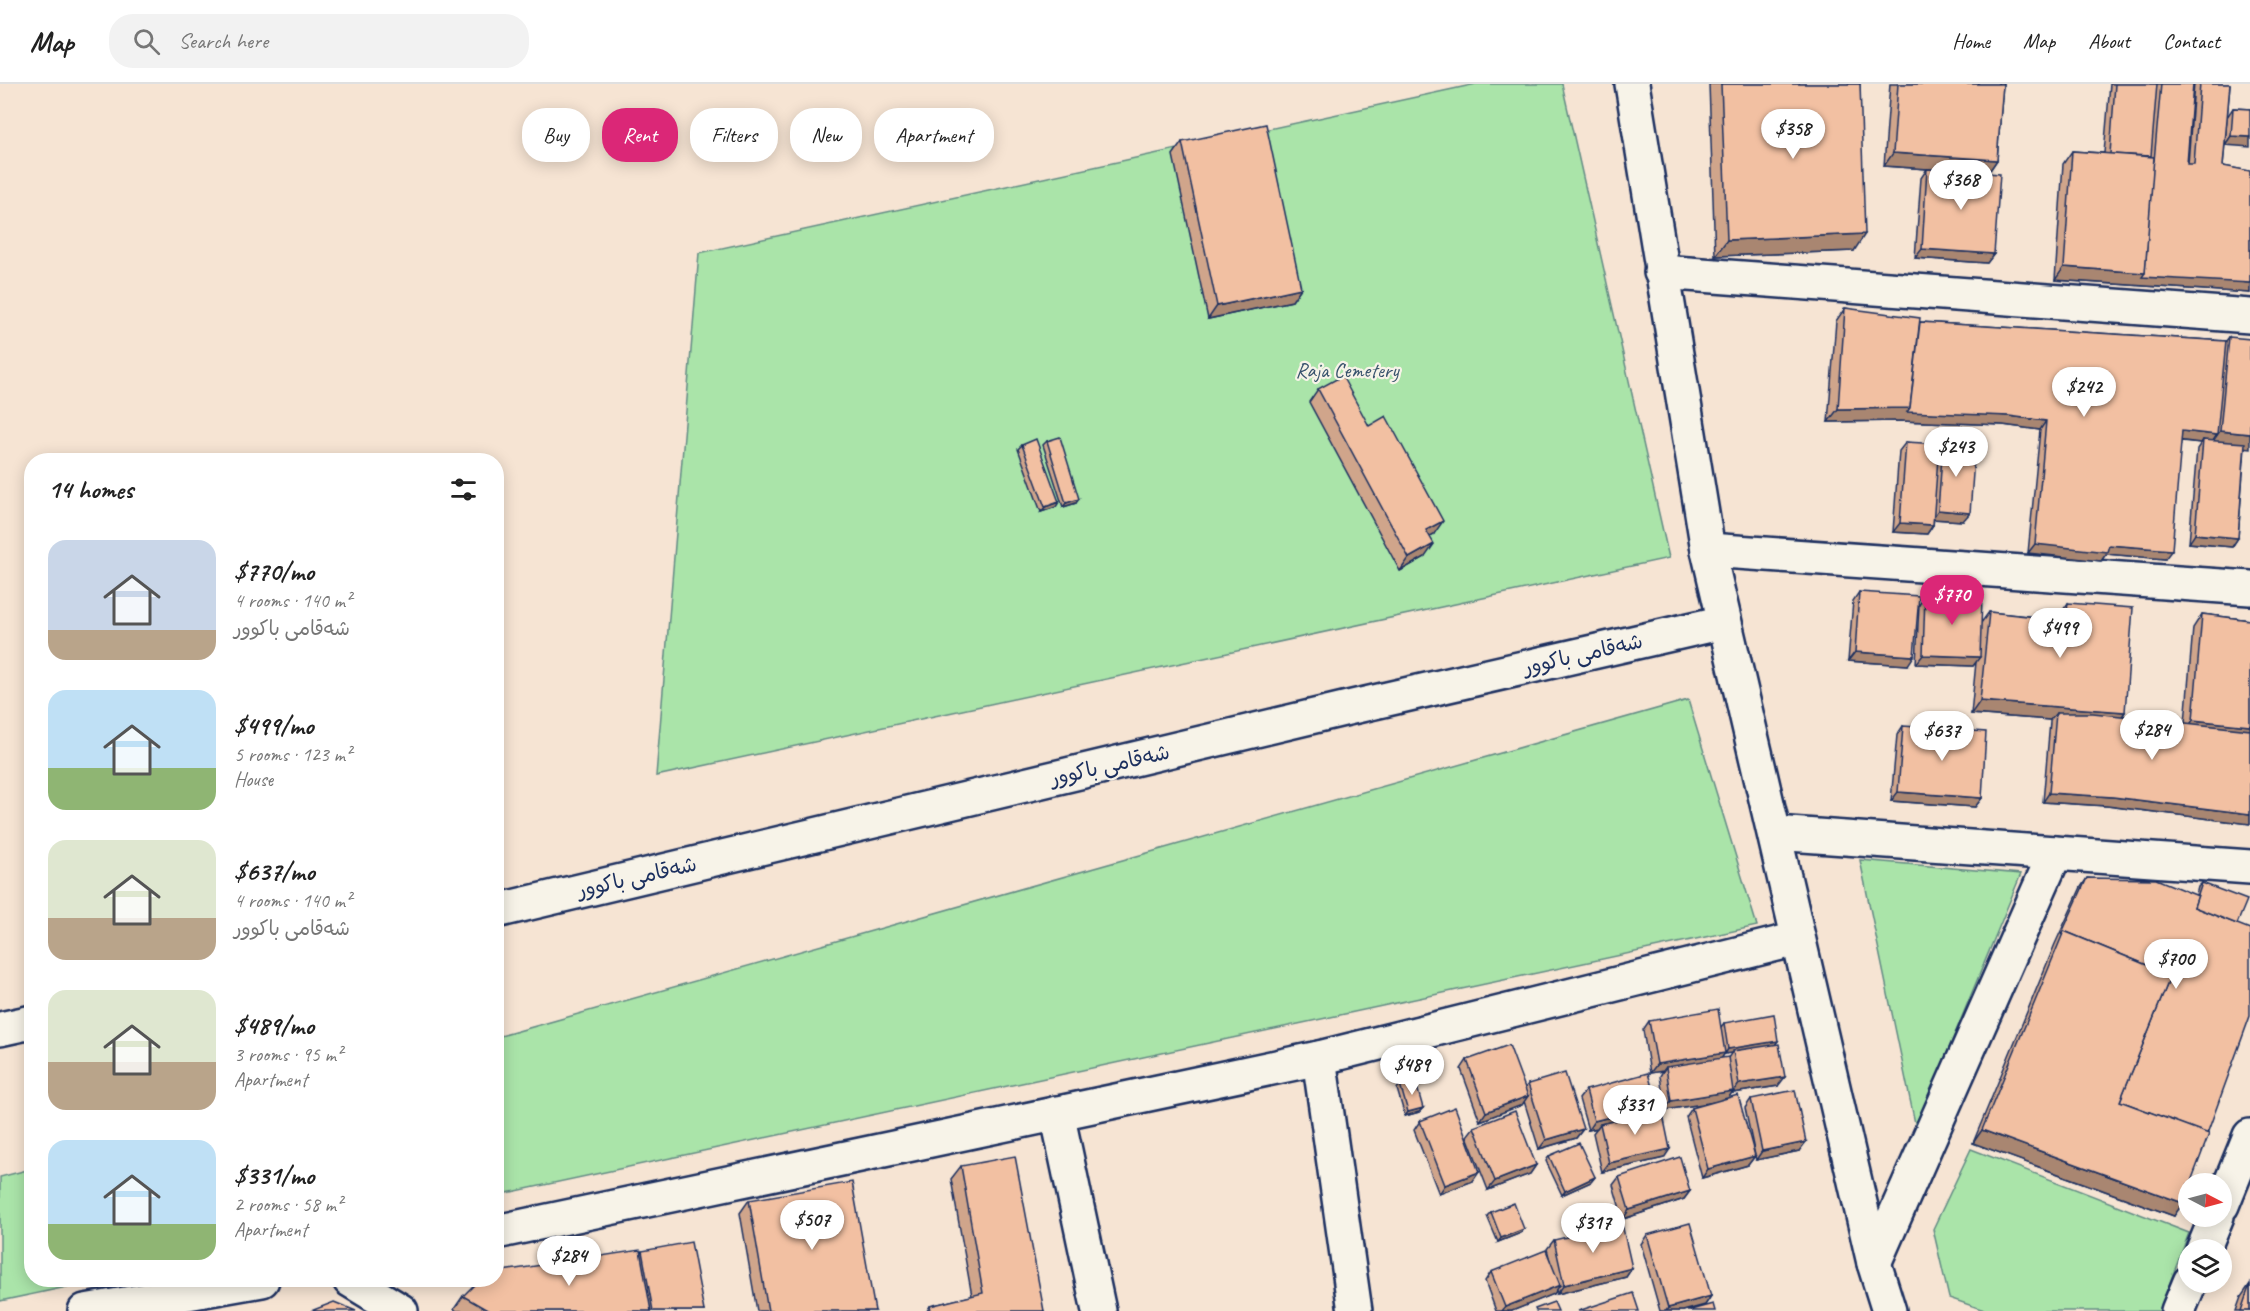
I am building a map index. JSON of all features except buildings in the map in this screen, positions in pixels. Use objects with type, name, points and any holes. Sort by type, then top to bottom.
[{"type":"street","points":[[1632,84],[1708,550],[1874,1263],[1889,1311]]},
{"type":"street","points":[[1661,272],[2250,316]]},
{"type":"street","points":[[1708,550],[2250,588]]},
{"type":"street","name":"شەقامی باکوور","points":[[504,909],[1348,708],[1724,622]]},
{"type":"street","points":[[1775,833],[2250,867]]},
{"type":"street","points":[[1874,1263],[2055,853]]},
{"type":"street","points":[[504,1230],[1319,1058],[1797,939]]},
{"type":"street","points":[[0,1029],[24,1024]]},
{"type":"street","points":[[1319,1058],[1355,1311]]},
{"type":"street","points":[[1057,1113],[1099,1311]]},
{"type":"street","points":[[2232,1181],[2250,1136]]},
{"type":"street","points":[[85,1311],[157,1305],[233,1287]]},
{"type":"street","points":[[362,1287],[401,1311]]},
{"type":"street","points":[[2178,1311],[2185,1293]]},
{"type":"green space","name":"Raja Cemetery","points":[[1476,84],[1562,84],[1669,558],[656,776],[699,253]]},
{"type":"green space","points":[[1688,700],[1757,926],[504,1194],[504,1035]]},
{"type":"green space","points":[[1860,860],[2021,874],[1916,1128]]},
{"type":"green space","points":[[1971,1149],[2189,1233],[2187,1239],[2178,1239],[2178,1262],[2159,1311],[1987,1311],[1949,1298],[1933,1229]]},
{"type":"green space","points":[[24,1171],[24,1287],[67,1287],[0,1301],[0,1177]]}]
